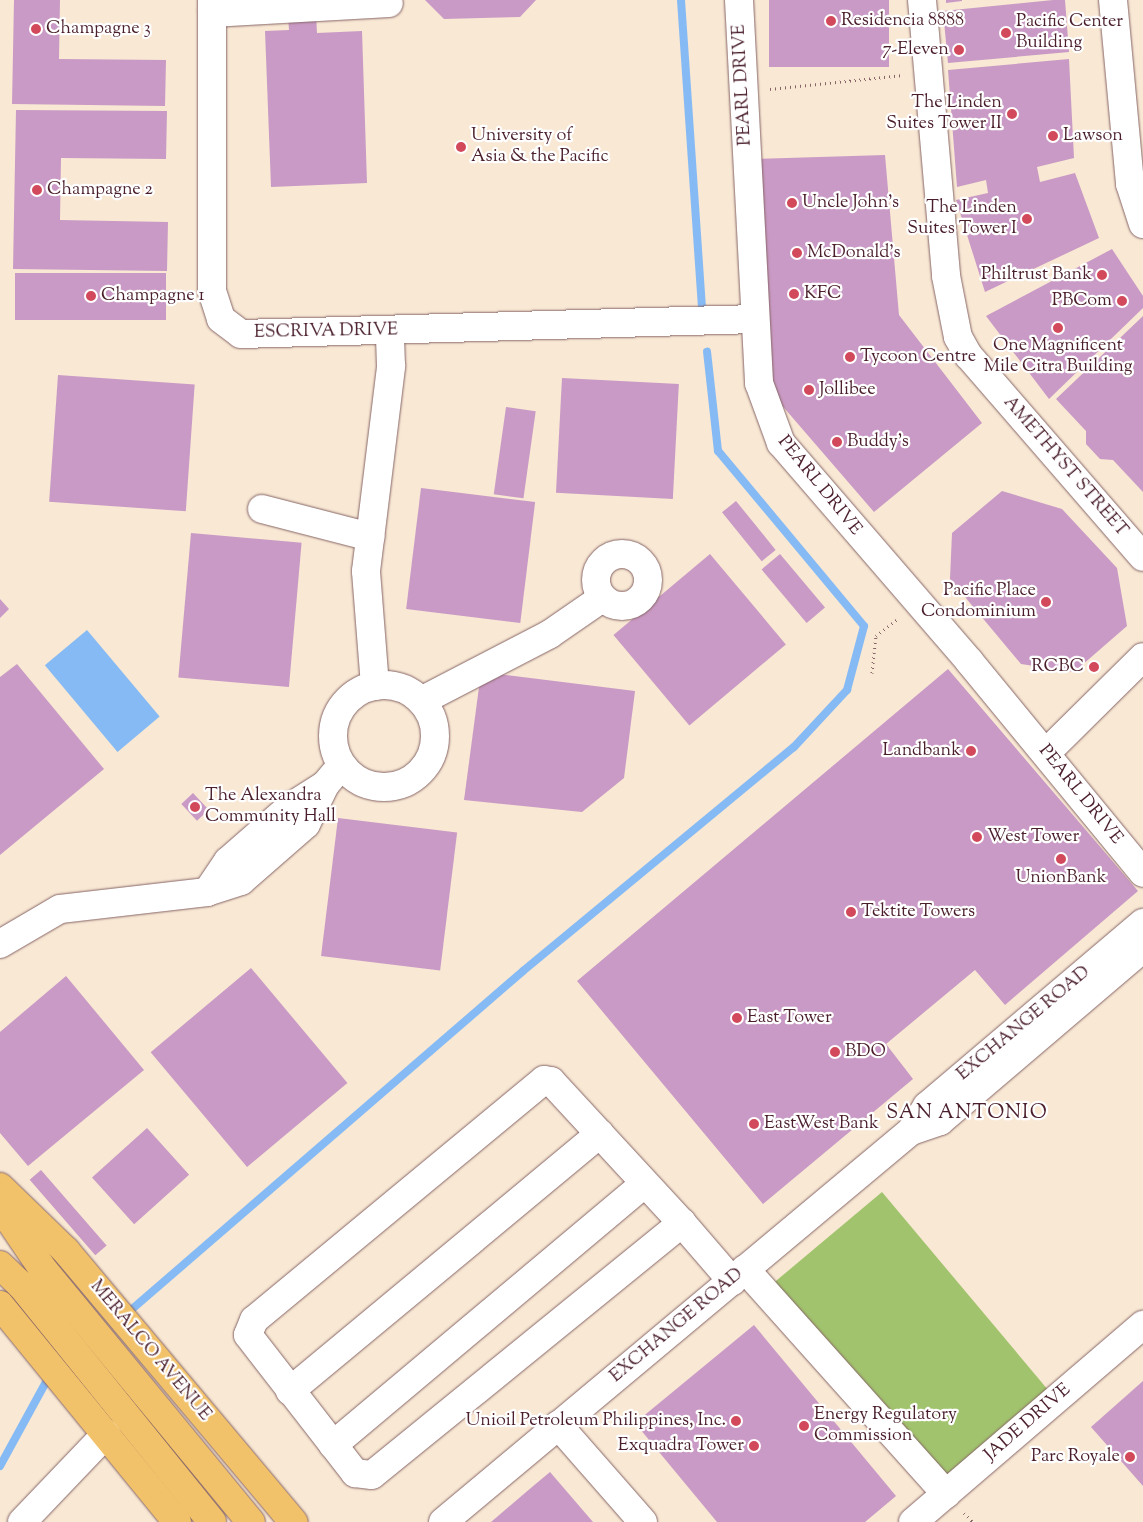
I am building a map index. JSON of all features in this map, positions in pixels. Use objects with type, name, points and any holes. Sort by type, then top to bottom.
[{"type":"main road","name":"MERALCO AVENUE","points":[[0,1187],[66,1251],[293,1522]]},
{"type":"main road","name":"MERALCO AVENUE","points":[[0,1206],[42,1268],[251,1522]]},
{"type":"main road","points":[[0,1265],[21,1285],[212,1522]]},
{"type":"main road","points":[[0,1305],[177,1522]]},
{"type":"street","name":"PEARL DRIVE","points":[[739,0],[759,383],[780,443],[1046,753],[1143,873]]},
{"type":"street","name":"AMETHYST STREET","points":[[922,0],[946,276],[958,337],[968,355],[1143,557]]},
{"type":"street","points":[[1113,0],[1130,184],[1143,224]]},
{"type":"street","points":[[212,6],[389,3]]},
{"type":"street","name":"ESCRIVA DRIVE","points":[[212,6],[212,291],[221,319],[241,334],[755,319]]},
{"type":"street","points":[[375,686],[366,580],[390,366],[390,331]]},
{"type":"street","points":[[262,509],[370,537]]},
{"type":"street","points":[[421,701],[550,634],[602,598]]},
{"type":"street","points":[[1046,753],[1143,657]]},
{"type":"street","points":[[0,944],[60,910],[207,892],[241,881],[306,824],[333,775],[336,717],[345,702],[375,686],[392,686],[421,701],[435,731],[434,748],[416,776],[385,788],[333,775]]},
{"type":"street","name":"EXCHANGE ROAD","points":[[443,1522],[911,1131],[927,1106],[1143,923]]},
{"type":"street","name":"EXCHANGE ROAD","points":[[911,1131],[940,1121],[1143,948]]},
{"type":"street","points":[[682,1223],[381,1472],[356,1473],[249,1341],[254,1320],[540,1081],[551,1081],[682,1223],[738,1275],[946,1494]]},
{"type":"street","points":[[290,1391],[600,1134]]},
{"type":"street","points":[[333,1445],[645,1183]]},
{"type":"street","name":"JADE DRIVE","points":[[914,1522],[1143,1325]]},
{"type":"street","points":[[558,1426],[643,1522]]},
{"type":"street","points":[[22,1522],[106,1434]]},
{"type":"path","points":[[743,92],[928,73]]},
{"type":"path","points":[[872,673],[876,636],[917,604]]},
{"type":"green space","points":[[882,1192],[1048,1390],[938,1483],[772,1285]]},
{"type":"water","points":[[87,630],[160,717],[118,752],[45,665]]},
{"type":"building","name":"Champagne 3","points":[[14,0],[60,0],[59,59],[166,60],[165,106],[12,104]]},
{"type":"building","points":[[425,0],[536,0],[520,17],[444,19]]},
{"type":"building","name":"Residencia 8888","points":[[769,0],[889,0],[889,67],[769,67]]},
{"type":"building","points":[[946,0],[962,0],[962,1],[946,3]]},
{"type":"building","name":"Pacific Center Building","points":[[1065,0],[1069,52],[948,63],[943,11]]},
{"type":"building","points":[[316,14],[317,33],[362,31],[367,183],[271,187],[265,31],[289,30],[288,15]]},
{"type":"building","points":[[1069,59],[1074,158],[1037,167],[1040,182],[1075,173],[1099,238],[985,292],[956,200],[988,193],[986,180],[957,187],[948,70]]},
{"type":"building","name":"Champagne 2","points":[[16,110],[167,111],[166,159],[61,158],[60,220],[168,222],[167,271],[13,269]]},
{"type":"building","name":"Tycoon Centre","points":[[885,155],[899,315],[982,423],[874,512],[773,395],[756,159]]},
{"type":"building","name":"One Magnificent Mile Citra Building","points":[[1112,249],[1143,296],[1143,308],[1049,399],[986,316]]},
{"type":"building","name":"Champagne 1","points":[[15,273],[166,273],[166,320],[15,320]]},
{"type":"building","points":[[1143,316],[1143,492],[1113,460],[1100,459],[1086,444],[1086,431],[1056,399]]},
{"type":"building","points":[[58,375],[195,385],[186,511],[49,502]]},
{"type":"building","points":[[562,378],[679,384],[673,499],[556,493]]},
{"type":"building","points":[[506,407],[536,411],[523,498],[494,494]]},
{"type":"building","points":[[421,488],[535,502],[520,623],[406,609]]},
{"type":"building","name":"Pacific Place Condominium","points":[[1002,491],[1062,509],[1117,568],[1127,626],[1074,672],[1021,664],[950,579],[952,533]]},
{"type":"building","points":[[736,501],[776,550],[762,561],[722,512]]},
{"type":"building","points":[[191,533],[302,543],[289,687],[178,677]]},
{"type":"building","points":[[710,554],[786,644],[689,725],[613,635]]},
{"type":"building","points":[[780,554],[825,608],[807,623],[762,569]]},
{"type":"building","points":[[0,599],[9,609],[0,618]]},
{"type":"building","points":[[17,664],[104,769],[0,855],[0,677]]},
{"type":"building","points":[[948,669],[1138,891],[1005,1005],[975,970],[886,1044],[913,1079],[763,1204],[577,981]]},
{"type":"building","points":[[481,672],[635,691],[624,778],[582,812],[464,800]]},
{"type":"building","name":"The Alexandra Community Hall","points":[[193,793],[209,810],[197,821],[181,804]]},
{"type":"building","points":[[338,818],[457,833],[440,971],[321,956]]},
{"type":"building","points":[[251,968],[347,1083],[247,1167],[151,1052]]},
{"type":"building","points":[[66,976],[144,1070],[28,1166],[0,1133],[0,1032]]},
{"type":"building","points":[[147,1128],[189,1175],[134,1224],[92,1178]]},
{"type":"building","points":[[41,1170],[107,1245],[95,1255],[30,1180]]},
{"type":"building","name":"Exquadra Tower","points":[[754,1325],[896,1496],[865,1522],[717,1522],[635,1423]]},
{"type":"building","name":"Parc Royale","points":[[1143,1381],[1143,1486],[1091,1427]]},
{"type":"building","points":[[550,1472],[593,1522],[491,1522],[532,1487]]},
{"type":"waterway","points":[[681,0],[702,305]]},
{"type":"waterway","points":[[131,1310],[523,971],[794,747],[847,690],[864,626],[718,451],[707,352]]},
{"type":"waterway","points":[[0,1466],[47,1380]]},
{"type":"place","name":"Residencia 8888","points":[[831,21]]},
{"type":"place","name":"Champagne 3","points":[[36,29]]},
{"type":"place","name":"Pacific Center Building","points":[[1006,33]]},
{"type":"place","name":"7-Eleven","points":[[959,50]]},
{"type":"place","name":"The Linden Suites Tower II","points":[[1012,114]]},
{"type":"place","name":"Lawson","points":[[1053,136]]},
{"type":"place","name":"University of Asia & the Pacific","points":[[461,147]]},
{"type":"place","name":"Champagne 2","points":[[37,190]]},
{"type":"place","name":"Uncle John's","points":[[792,203]]},
{"type":"place","name":"The Linden Suites Tower I","points":[[1027,219]]},
{"type":"place","name":"McDonald's","points":[[797,253]]},
{"type":"place","name":"Philtrust Bank","points":[[1102,275]]},
{"type":"place","name":"KFC","points":[[794,294]]},
{"type":"place","name":"Champagne 1","points":[[91,296]]},
{"type":"place","name":"PBCom","points":[[1122,301]]},
{"type":"place","name":"One Magnificent Mile Citra Building","points":[[1058,328]]},
{"type":"place","name":"Tycoon Centre","points":[[850,357]]},
{"type":"place","name":"Jollibee","points":[[809,390]]},
{"type":"place","name":"Buddy's","points":[[837,442]]},
{"type":"place","name":"Pacific Place Condominium","points":[[1046,602]]},
{"type":"place","name":"RCBC","points":[[1094,667]]},
{"type":"place","name":"Landbank","points":[[971,751]]},
{"type":"place","name":"The Alexandra Community Hall","points":[[195,807]]},
{"type":"place","name":"West Tower","points":[[977,837]]},
{"type":"place","name":"UnionBank","points":[[1061,859]]},
{"type":"place","name":"Tektite Towers","points":[[851,912]]},
{"type":"place","name":"East Tower","points":[[737,1018]]},
{"type":"place","name":"BDO","points":[[835,1052]]},
{"type":"place","name":"EastWest Bank","points":[[754,1124]]},
{"type":"place","name":"Unioil Petroleum Philippines, Inc.","points":[[736,1421]]},
{"type":"place","name":"Energy Regulatory Commission","points":[[804,1426]]},
{"type":"place","name":"Exquadra Tower","points":[[754,1446]]},
{"type":"place","name":"Parc Royale","points":[[1130,1457]]},
{"type":"district","name":"SAN ANTONIO","points":[[967,1113]]}]
